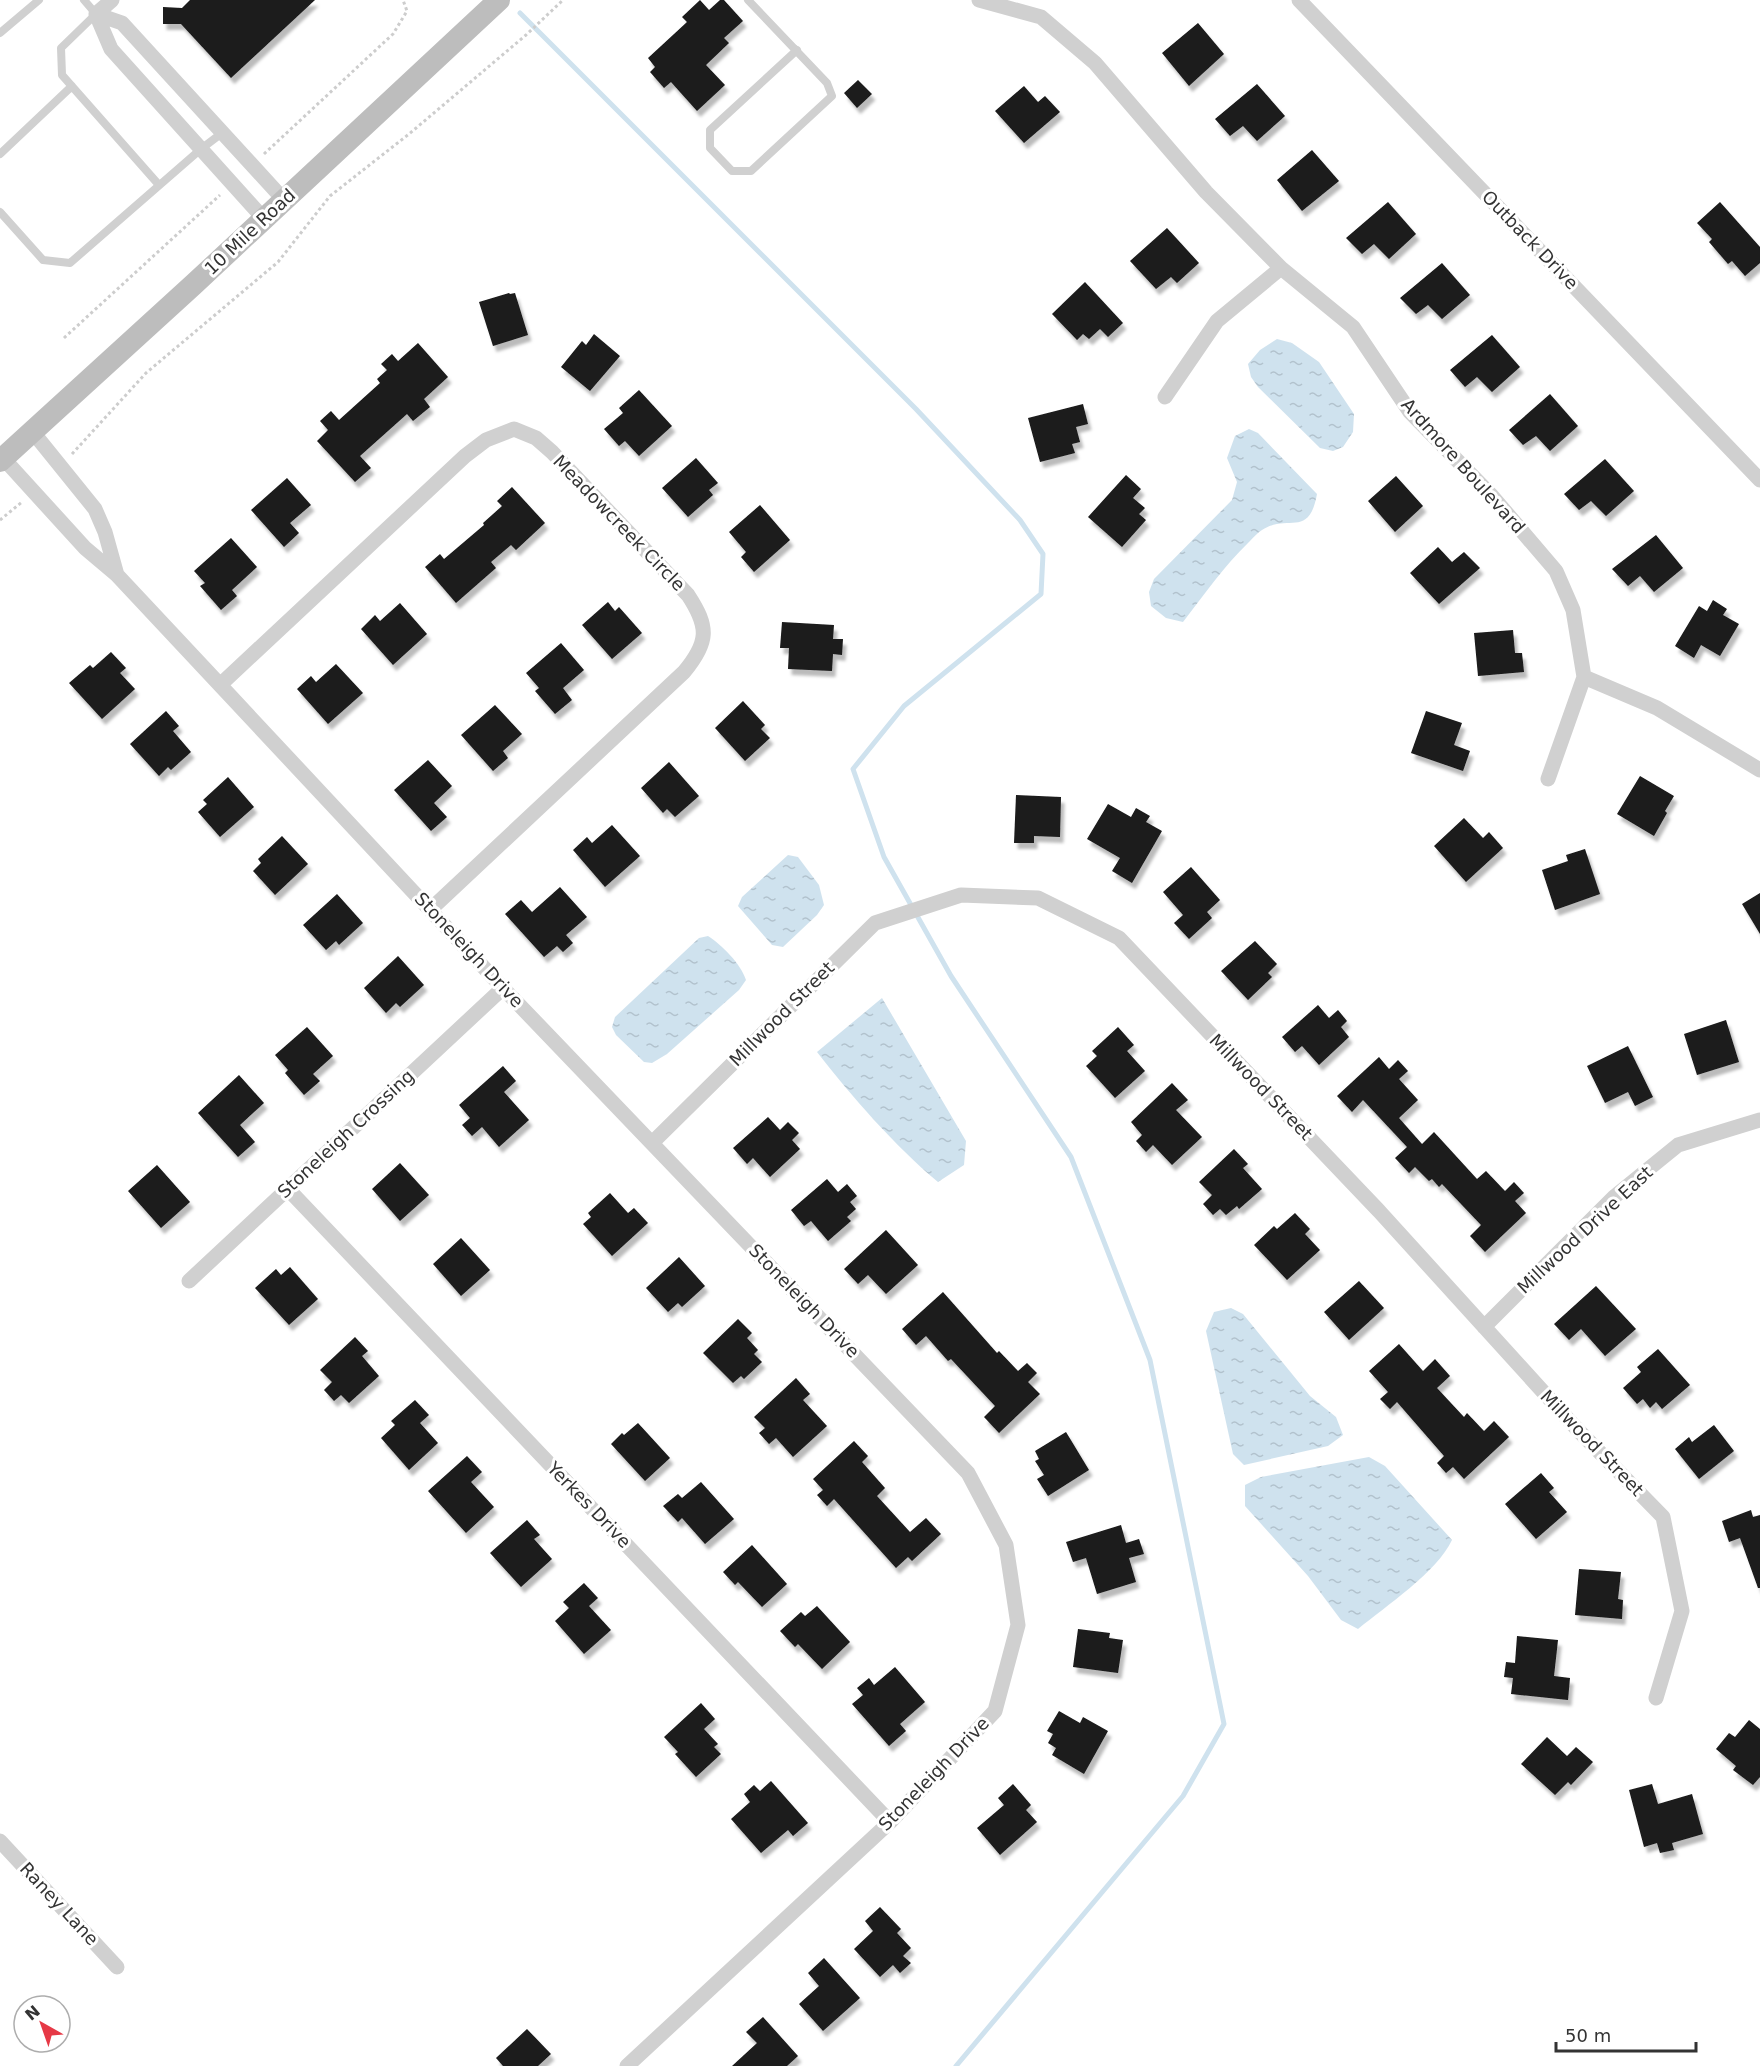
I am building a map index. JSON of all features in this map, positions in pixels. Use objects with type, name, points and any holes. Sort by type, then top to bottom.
[{"type":"main road","name":"10 Mile Road","points":[[1,460],[497,1]]},
{"type":"street","points":[[96,14],[111,0]]},
{"type":"street","name":"Ardmore Boulevard","points":[[979,0],[1041,17],[1095,63],[1206,192],[1281,268],[1353,327],[1410,412],[1492,496],[1557,571],[1573,610],[1584,677],[1548,779]]},
{"type":"street","name":"Outback Drive","points":[[1299,0],[1760,480]]},
{"type":"street","points":[[96,14],[122,23],[284,200]]},
{"type":"street","points":[[96,14],[111,49],[264,219]]},
{"type":"street","points":[[1165,397],[1217,321],[1281,268]]},
{"type":"street","name":"Meadowcreek Circle","points":[[220,685],[465,456],[486,440],[514,429],[536,438],[552,452],[688,595],[700,613],[704,635],[698,656],[684,672],[431,909]]},
{"type":"street","name":"Stoneleigh Drive","points":[[32,432],[95,509],[105,532],[117,575]]},
{"type":"street","name":"Stoneleigh Drive","points":[[1,460],[85,548],[117,575],[503,988],[968,1473],[1006,1545],[1018,1625],[995,1711],[890,1822],[627,2066]]},
{"type":"street","points":[[1584,677],[1657,708],[1760,770]]},
{"type":"street","name":"Millwood Street","points":[[653,1142],[875,923],[961,895],[1038,898],[1119,938],[1379,1211],[1576,1428],[1664,1517],[1682,1611],[1656,1698]]},
{"type":"street","name":"Stoneleigh Crossing","points":[[189,1281],[503,988]]},
{"type":"street","name":"Millwood Drive East","points":[[1484,1327],[1614,1197],[1678,1145],[1760,1120]]},
{"type":"street","name":"Yerkes Drive","points":[[287,1188],[890,1822]]},
{"type":"street","name":"Raney Lane","points":[[0,1840],[117,1967]]},
{"type":"lane","points":[[0,33],[39,0]]},
{"type":"lane","points":[[84,0],[96,14],[62,48],[62,75],[159,185]]},
{"type":"lane","points":[[748,0],[797,50],[827,83],[832,96],[751,171],[732,171],[710,148],[710,130],[797,50]]},
{"type":"lane","points":[[0,154],[72,86]]},
{"type":"lane","points":[[0,212],[42,260],[70,263],[222,132]]},
{"type":"path","points":[[61,465],[146,373],[278,262],[330,196],[409,134],[563,0]]},
{"type":"path","points":[[0,520],[33,493]]},
{"type":"water","points":[[1277,339],[1292,343],[1319,362],[1354,414],[1353,432],[1343,447],[1333,451],[1320,448],[1258,387],[1251,377],[1248,364],[1260,350]]},
{"type":"water","points":[[1249,429],[1258,433],[1317,494],[1313,508],[1303,521],[1272,525],[1258,533],[1222,571],[1183,622],[1166,618],[1151,606],[1149,592],[1154,579],[1232,500],[1237,482],[1227,458],[1235,436]]},
{"type":"water","points":[[788,855],[798,857],[819,885],[824,905],[817,915],[783,947],[772,945],[738,906],[742,897]]},
{"type":"water","points":[[708,936],[730,955],[746,980],[739,990],[667,1054],[652,1063],[644,1062],[616,1035],[612,1027],[615,1017],[699,938]]},
{"type":"water","points":[[882,998],[966,1141],[964,1165],[938,1182],[875,1120],[817,1052]]},
{"type":"water","points":[[1231,1308],[1243,1314],[1310,1396],[1336,1417],[1343,1435],[1328,1446],[1244,1465],[1233,1454],[1206,1331],[1214,1312]]},
{"type":"water","points":[[1369,1457],[1385,1466],[1452,1540],[1445,1552],[1423,1576],[1358,1629],[1341,1620],[1308,1576],[1245,1506],[1245,1485],[1261,1477]]},
{"type":"building","points":[[190,0],[315,0],[231,78],[181,24],[163,24],[163,7],[182,8]]},
{"type":"building","points":[[700,0],[709,10],[720,0],[724,0],[743,21],[724,38],[729,43],[706,65],[725,85],[697,111],[671,82],[664,88],[650,72],[655,67],[648,58],[687,22],[682,17]]},
{"type":"building","points":[[1198,23],[1224,54],[1189,86],[1162,53]]},
{"type":"building","points":[[858,80],[872,94],[857,108],[844,93]]},
{"type":"building","points":[[1257,84],[1285,116],[1257,141],[1243,126],[1230,136],[1215,119]]},
{"type":"building","points":[[1024,86],[1038,102],[1045,96],[1060,112],[1024,143],[995,111]]},
{"type":"building","points":[[1312,150],[1339,181],[1302,211],[1277,180]]},
{"type":"building","points":[[1388,202],[1416,234],[1389,259],[1374,244],[1362,254],[1346,238]]},
{"type":"building","points":[[1720,202],[1760,247],[1760,263],[1745,276],[1732,261],[1728,264],[1709,242],[1712,239],[1697,223]]},
{"type":"building","points":[[1167,228],[1199,263],[1177,283],[1171,277],[1156,289],[1130,261]]},
{"type":"building","points":[[1442,263],[1470,295],[1442,319],[1428,305],[1416,314],[1400,298]]},
{"type":"building","points":[[1085,282],[1123,323],[1108,337],[1100,329],[1089,339],[1083,334],[1077,340],[1052,314]]},
{"type":"building","points":[[515,293],[528,335],[493,346],[479,302]]},
{"type":"building","points":[[594,334],[620,356],[590,391],[561,367],[582,341],[586,345]]},
{"type":"building","points":[[1492,335],[1520,367],[1492,392],[1477,377],[1465,387],[1450,370]]},
{"type":"building","points":[[418,343],[448,377],[424,399],[430,407],[413,421],[407,414],[360,456],[371,468],[355,482],[317,441],[328,430],[320,421],[331,411],[339,420],[380,383],[377,379],[387,370],[381,364],[392,354],[398,361]]},
{"type":"building","points":[[639,390],[672,426],[639,456],[625,441],[619,446],[604,429],[623,413],[619,408]]},
{"type":"building","points":[[1550,394],[1578,426],[1550,451],[1536,436],[1523,445],[1509,430]]},
{"type":"building","points":[[1083,404],[1088,424],[1076,427],[1080,442],[1072,444],[1075,453],[1040,462],[1028,418]]},
{"type":"building","points":[[696,458],[718,483],[709,490],[713,495],[688,517],[662,488]]},
{"type":"building","points":[[1605,459],[1634,491],[1606,516],[1591,501],[1579,510],[1564,494]]},
{"type":"building","points":[[1126,475],[1141,489],[1133,498],[1145,508],[1139,514],[1146,520],[1122,547],[1088,517]]},
{"type":"building","points":[[1396,476],[1423,506],[1395,532],[1368,501]]},
{"type":"building","points":[[287,478],[311,505],[290,523],[299,533],[284,547],[251,510]]},
{"type":"building","points":[[512,487],[545,523],[516,550],[511,545],[491,562],[496,568],[456,603],[425,567],[440,554],[444,559],[484,525],[483,523],[502,506],[497,501]]},
{"type":"building","points":[[760,505],[790,540],[754,572],[741,557],[746,552],[729,532]]},
{"type":"building","points":[[1656,535],[1683,568],[1654,592],[1640,576],[1628,586],[1612,569]]},
{"type":"building","points":[[231,538],[257,567],[232,590],[237,596],[221,610],[200,586],[205,583],[194,571]]},
{"type":"building","points":[[1438,547],[1452,562],[1464,552],[1480,568],[1439,604],[1410,573]]},
{"type":"building","points":[[1713,600],[1727,609],[1723,615],[1739,624],[1720,656],[1701,645],[1694,658],[1675,646],[1699,606],[1707,611]]},
{"type":"building","points":[[608,602],[615,611],[619,607],[642,633],[612,659],[582,625]]},
{"type":"building","points":[[400,603],[427,634],[393,665],[361,629],[375,615],[380,621]]},
{"type":"building","points":[[782,622],[834,625],[833,639],[843,639],[842,655],[833,654],[832,671],[788,669],[789,648],[780,648]]},
{"type":"building","points":[[1513,630],[1515,653],[1522,653],[1524,672],[1478,676],[1474,633]]},
{"type":"building","points":[[561,643],[584,670],[563,688],[572,700],[555,714],[535,691],[539,688],[526,673]]},
{"type":"building","points":[[111,652],[126,668],[120,673],[135,689],[102,719],[69,683],[90,665],[93,668]]},
{"type":"building","points":[[336,664],[363,693],[328,724],[297,689],[311,676],[316,682]]},
{"type":"building","points":[[743,701],[765,725],[761,729],[770,738],[745,761],[715,728]]},
{"type":"building","points":[[495,705],[522,734],[503,751],[508,758],[493,771],[461,735]]},
{"type":"building","points":[[166,711],[179,726],[173,731],[191,752],[171,770],[168,767],[159,776],[130,744]]},
{"type":"building","points":[[1426,711],[1462,723],[1454,745],[1470,751],[1463,771],[1411,753]]},
{"type":"building","points":[[428,760],[452,786],[434,803],[447,817],[431,831],[394,790]]},
{"type":"building","points":[[669,762],[699,796],[675,817],[667,809],[663,813],[641,788]]},
{"type":"building","points":[[1640,776],[1674,796],[1654,836],[1617,814]]},
{"type":"building","points":[[228,777],[254,807],[220,837],[198,812],[207,804],[203,800]]},
{"type":"building","points":[[1016,795],[1061,797],[1060,837],[1034,836],[1034,843],[1014,843]]},
{"type":"building","points":[[1108,804],[1131,817],[1136,808],[1150,816],[1146,822],[1162,831],[1132,883],[1112,871],[1120,858],[1087,839]]},
{"type":"building","points":[[1464,818],[1483,838],[1489,832],[1503,848],[1466,882],[1434,846]]},
{"type":"building","points":[[612,825],[640,856],[605,887],[573,850],[587,837],[592,843]]},
{"type":"building","points":[[282,836],[308,864],[275,895],[253,871],[261,863],[258,859]]},
{"type":"building","points":[[1585,849],[1600,894],[1555,910],[1542,870],[1568,861],[1566,855]]},
{"type":"building","points":[[1191,867],[1220,900],[1207,912],[1212,918],[1189,939],[1174,923],[1183,915],[1163,892]]},
{"type":"building","points":[[560,887],[587,917],[566,935],[573,943],[563,952],[557,946],[544,957],[505,914],[521,900],[532,912]]},
{"type":"building","points":[[1760,893],[1760,934],[1742,904]]},
{"type":"building","points":[[337,894],[363,923],[339,945],[336,941],[326,950],[303,925]]},
{"type":"building","points":[[1255,941],[1277,964],[1268,973],[1272,977],[1248,1000],[1221,971]]},
{"type":"building","points":[[398,956],[424,985],[400,1007],[396,1003],[386,1013],[364,988]]},
{"type":"building","points":[[1318,1005],[1329,1018],[1338,1010],[1347,1021],[1341,1027],[1349,1037],[1319,1065],[1302,1046],[1295,1052],[1282,1037]]},
{"type":"building","points":[[1726,1020],[1739,1062],[1697,1075],[1684,1034]]},
{"type":"building","points":[[307,1027],[333,1056],[313,1074],[320,1081],[304,1095],[285,1073],[288,1070],[275,1055]]},
{"type":"building","points":[[1118,1027],[1134,1045],[1127,1051],[1145,1071],[1115,1098],[1086,1066],[1097,1056],[1092,1051]]},
{"type":"building","points":[[1628,1046],[1653,1097],[1635,1106],[1628,1092],[1605,1103],[1587,1066]]},
{"type":"building","points":[[1379,1057],[1389,1069],[1398,1060],[1408,1071],[1399,1079],[1418,1100],[1399,1118],[1422,1144],[1434,1132],[1477,1179],[1486,1171],[1505,1191],[1514,1182],[1524,1193],[1515,1201],[1526,1213],[1485,1252],[1470,1236],[1481,1225],[1442,1184],[1439,1187],[1432,1179],[1429,1181],[1415,1167],[1409,1173],[1395,1158],[1407,1147],[1363,1100],[1352,1112],[1337,1096]]},
{"type":"building","points":[[503,1066],[516,1081],[504,1092],[529,1120],[499,1147],[482,1127],[472,1136],[462,1125],[470,1118],[459,1105]]},
{"type":"building","points":[[239,1075],[264,1103],[240,1125],[255,1142],[238,1157],[198,1113]]},
{"type":"building","points":[[1172,1083],[1188,1100],[1176,1110],[1202,1137],[1172,1165],[1153,1145],[1146,1152],[1136,1141],[1142,1135],[1131,1122]]},
{"type":"building","points":[[768,1117],[780,1130],[788,1122],[799,1133],[792,1140],[800,1149],[770,1177],[753,1158],[747,1164],[733,1148]]},
{"type":"building","points":[[1234,1149],[1248,1164],[1243,1168],[1262,1189],[1239,1209],[1237,1206],[1226,1215],[1220,1209],[1213,1215],[1203,1204],[1212,1195],[1199,1182]]},
{"type":"building","points":[[400,1163],[429,1195],[400,1221],[372,1189]]},
{"type":"building","points":[[157,1165],[190,1202],[161,1228],[128,1191]]},
{"type":"building","points":[[827,1179],[838,1192],[847,1184],[857,1196],[850,1202],[856,1209],[847,1217],[851,1221],[828,1241],[811,1221],[804,1226],[791,1210]]},
{"type":"building","points":[[610,1193],[628,1213],[634,1208],[648,1223],[612,1256],[583,1224],[591,1217],[588,1213]]},
{"type":"building","points":[[1295,1213],[1310,1229],[1305,1234],[1320,1250],[1287,1280],[1254,1245],[1274,1226],[1277,1229]]},
{"type":"building","points":[[886,1230],[918,1265],[886,1294],[868,1275],[858,1284],[844,1269]]},
{"type":"building","points":[[461,1238],[490,1270],[461,1296],[433,1264]]},
{"type":"building","points":[[679,1257],[705,1286],[682,1307],[678,1303],[668,1312],[646,1288]]},
{"type":"building","points":[[290,1267],[318,1299],[289,1325],[255,1288],[276,1269],[281,1275]]},
{"type":"building","points":[[1359,1281],[1384,1308],[1349,1340],[1324,1312]]},
{"type":"building","points":[[1596,1286],[1636,1329],[1605,1356],[1581,1329],[1569,1340],[1554,1324]]},
{"type":"building","points":[[943,1292],[997,1353],[999,1351],[1018,1371],[1027,1363],[1037,1373],[1028,1382],[1040,1394],[999,1433],[984,1417],[995,1406],[951,1359],[948,1361],[926,1336],[916,1345],[902,1329]]},
{"type":"building","points":[[738,1319],[752,1333],[747,1338],[758,1350],[754,1354],[762,1362],[744,1379],[741,1376],[733,1383],[703,1353]]},
{"type":"building","points":[[355,1337],[368,1351],[362,1356],[379,1376],[349,1403],[341,1395],[334,1401],[324,1390],[332,1382],[320,1370]]},
{"type":"building","points":[[1399,1344],[1423,1371],[1435,1359],[1450,1376],[1437,1388],[1464,1417],[1467,1413],[1484,1431],[1494,1421],[1509,1437],[1464,1479],[1453,1467],[1446,1473],[1437,1463],[1444,1456],[1397,1402],[1390,1409],[1380,1399],[1388,1392],[1369,1371]]},
{"type":"building","points":[[1658,1349],[1690,1385],[1662,1409],[1656,1402],[1650,1408],[1643,1399],[1637,1404],[1623,1388],[1641,1372],[1637,1367]]},
{"type":"building","points":[[796,1378],[810,1394],[803,1400],[827,1426],[793,1457],[776,1438],[769,1444],[759,1433],[765,1428],[754,1417]]},
{"type":"building","points":[[415,1400],[429,1415],[420,1423],[438,1443],[409,1470],[381,1438],[395,1425],[391,1421]]},
{"type":"building","points":[[638,1423],[670,1458],[645,1481],[611,1444],[622,1433],[624,1435]]},
{"type":"building","points":[[1714,1425],[1734,1451],[1699,1479],[1675,1449],[1689,1437],[1692,1442]]},
{"type":"building","points":[[1066,1432],[1089,1470],[1048,1496],[1037,1479],[1044,1475],[1035,1461],[1039,1459],[1035,1451]]},
{"type":"building","points":[[854,1441],[868,1456],[862,1462],[885,1488],[877,1496],[910,1532],[926,1518],[941,1534],[912,1561],[908,1557],[896,1568],[834,1499],[827,1506],[817,1495],[823,1490],[813,1479]]},
{"type":"building","points":[[467,1456],[482,1472],[471,1482],[494,1507],[466,1533],[428,1491]]},
{"type":"building","points":[[1541,1473],[1554,1488],[1549,1492],[1567,1512],[1536,1539],[1505,1504]]},
{"type":"building","points":[[701,1482],[734,1519],[705,1544],[682,1518],[678,1522],[663,1506],[678,1494],[682,1498]]},
{"type":"building","points":[[1751,1510],[1753,1517],[1760,1515],[1760,1588],[1758,1588],[1740,1538],[1729,1542],[1722,1521]]},
{"type":"building","points":[[527,1520],[540,1535],[534,1539],[552,1559],[521,1587],[490,1553]]},
{"type":"building","points":[[1121,1525],[1126,1543],[1139,1539],[1144,1554],[1129,1558],[1136,1582],[1097,1594],[1086,1558],[1073,1562],[1066,1542]]},
{"type":"building","points":[[752,1545],[787,1584],[762,1607],[738,1582],[735,1585],[723,1572]]},
{"type":"building","points":[[1579,1569],[1621,1572],[1618,1599],[1623,1600],[1622,1619],[1575,1615]]},
{"type":"building","points":[[584,1583],[598,1598],[589,1606],[611,1630],[584,1654],[555,1621],[569,1608],[563,1602]]},
{"type":"building","points":[[817,1606],[850,1642],[822,1669],[798,1644],[795,1647],[780,1631],[801,1612],[805,1616]]},
{"type":"building","points":[[1078,1629],[1110,1633],[1109,1638],[1123,1640],[1118,1673],[1073,1667]]},
{"type":"building","points":[[1517,1636],[1558,1640],[1554,1676],[1570,1678],[1568,1700],[1511,1694],[1513,1678],[1504,1677],[1506,1662],[1515,1663]]},
{"type":"building","points":[[895,1667],[925,1702],[900,1724],[906,1731],[889,1746],[852,1704],[863,1695],[857,1688],[869,1678],[874,1685]]},
{"type":"building","points":[[701,1703],[715,1719],[704,1729],[718,1744],[714,1747],[721,1754],[696,1777],[675,1754],[678,1752],[664,1737]]},
{"type":"building","points":[[1059,1711],[1080,1723],[1083,1717],[1108,1731],[1084,1774],[1052,1755],[1056,1748],[1048,1743],[1053,1734],[1047,1731]]},
{"type":"building","points":[[1749,1720],[1760,1729],[1760,1777],[1753,1785],[1733,1770],[1736,1766],[1716,1749],[1729,1733],[1735,1737]]},
{"type":"building","points":[[1547,1737],[1567,1756],[1576,1747],[1593,1762],[1571,1785],[1568,1782],[1555,1795],[1521,1764]]},
{"type":"building","points":[[771,1781],[808,1823],[793,1836],[788,1830],[761,1853],[731,1819],[750,1802],[744,1794],[754,1785],[760,1791]]},
{"type":"building","points":[[1013,1784],[1031,1805],[1026,1810],[1037,1822],[1000,1855],[977,1828],[1004,1805],[998,1798]]},
{"type":"building","points":[[1652,1784],[1658,1804],[1692,1794],[1703,1834],[1672,1843],[1674,1850],[1660,1853],[1657,1843],[1644,1847],[1629,1790]]},
{"type":"building","points":[[880,1907],[901,1929],[897,1933],[911,1948],[903,1956],[911,1963],[900,1973],[893,1965],[880,1977],[854,1949],[873,1931],[865,1921]]},
{"type":"building","points":[[824,1958],[860,1998],[823,2031],[799,2004],[819,1986],[808,1973]]},
{"type":"building","points":[[763,2017],[798,2056],[787,2066],[732,2066],[757,2043],[746,2032]]},
{"type":"building","points":[[527,2029],[551,2054],[538,2066],[503,2066],[496,2058]]},
{"type":"waterway","points":[[520,13],[916,409],[1020,520],[1043,554],[1041,594],[904,706],[853,769],[884,857],[951,976],[1071,1157],[1150,1360],[1224,1724],[1183,1796],[956,2066]]}]
